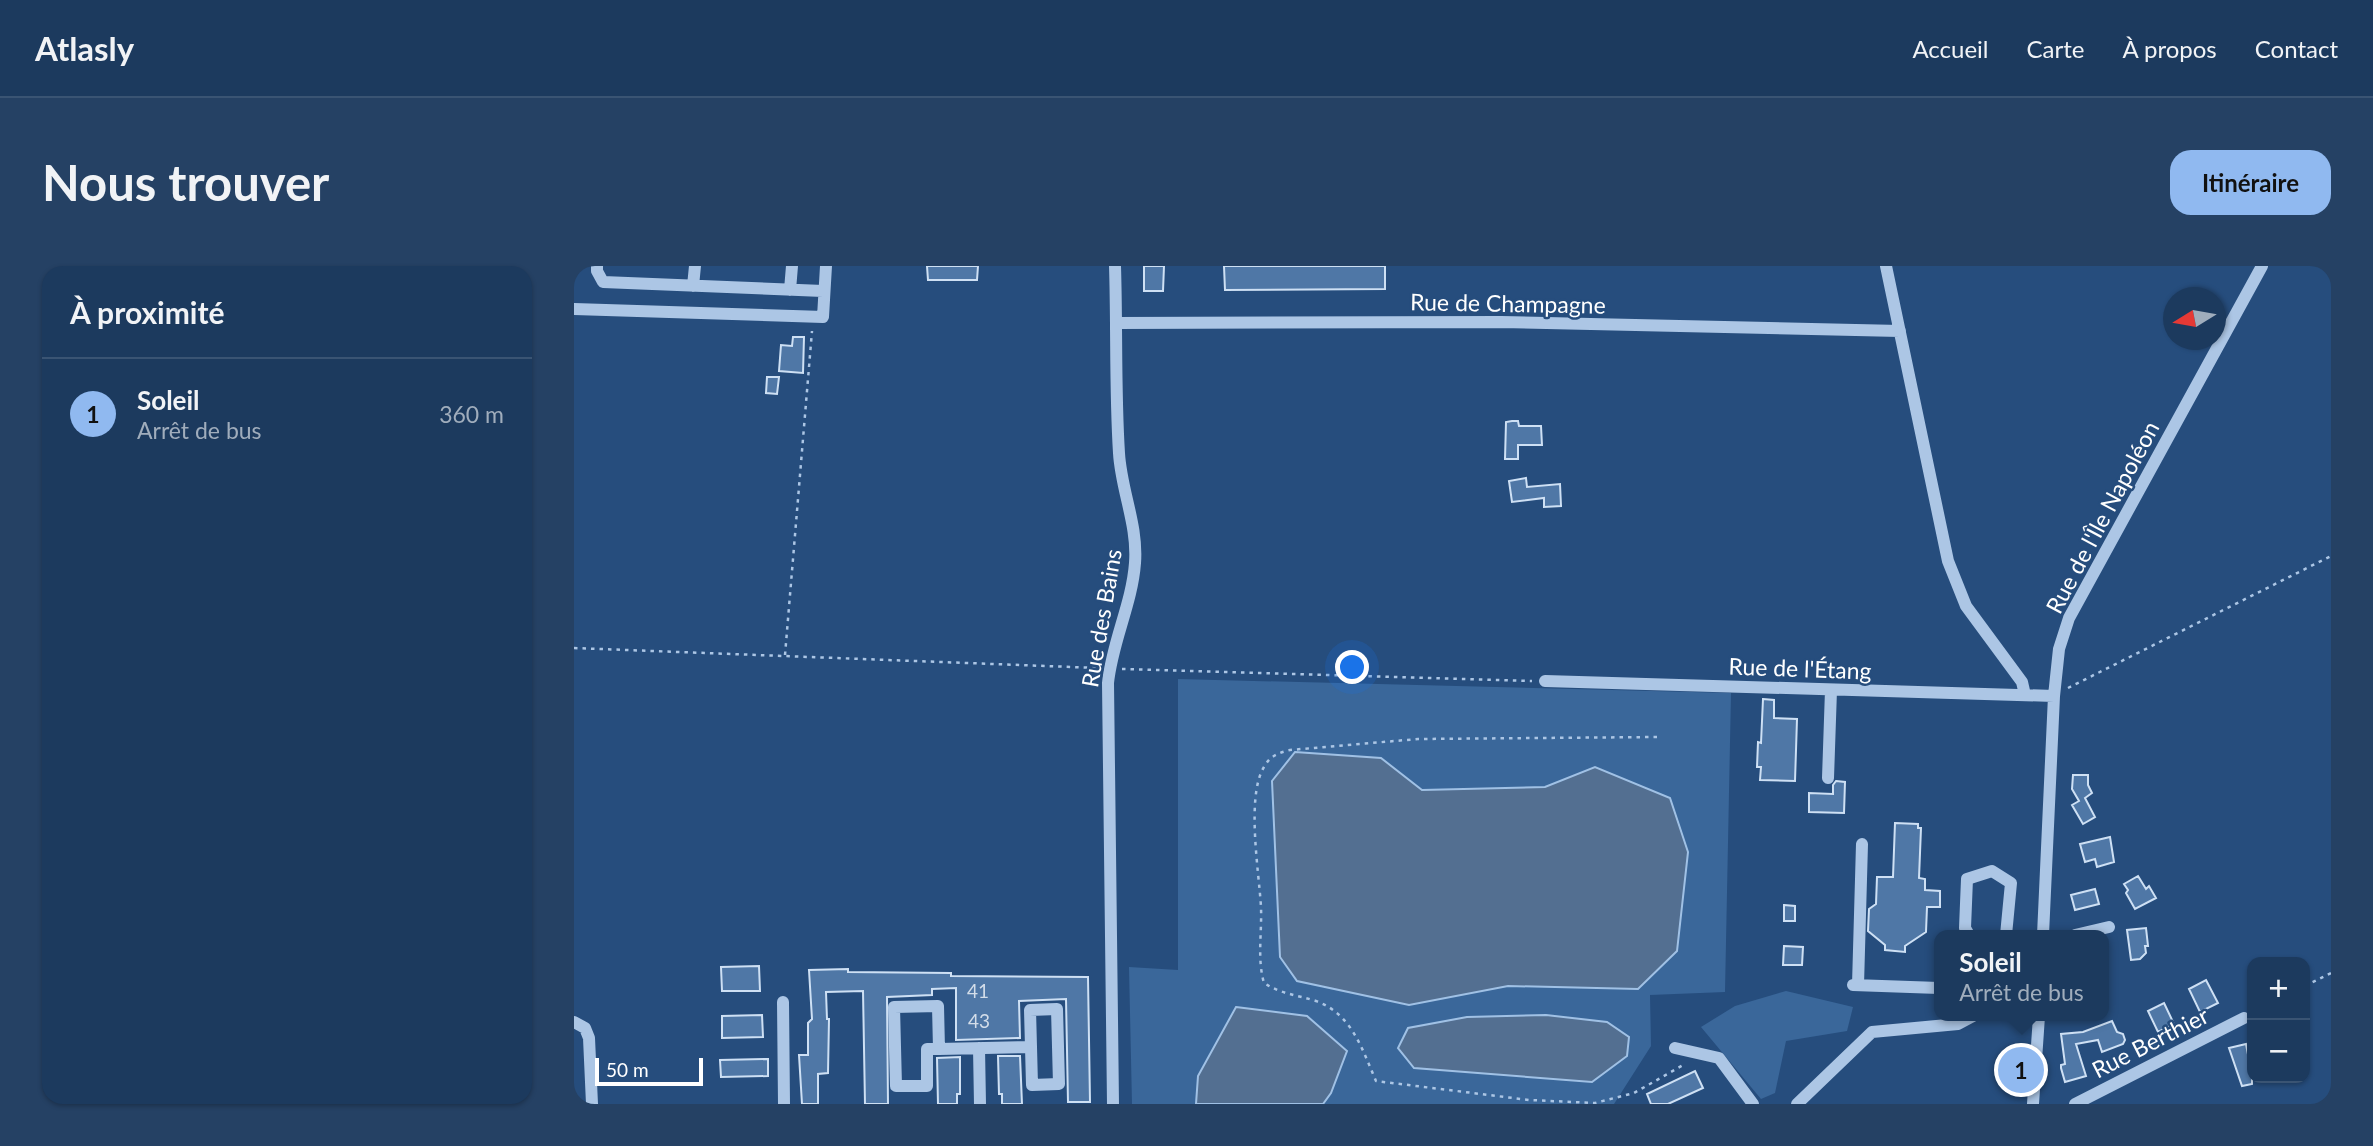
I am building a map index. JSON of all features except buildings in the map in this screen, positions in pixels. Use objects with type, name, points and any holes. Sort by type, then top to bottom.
[{"type":"street","points":[[597,266],[603,282],[823,291]]},
{"type":"street","points":[[693,286],[695,266]]},
{"type":"street","points":[[790,290],[792,266]]},
{"type":"street","points":[[574,309],[818,317],[826,266]]},
{"type":"street","name":"Rue des Bains","points":[[1113,1104],[1110,669],[1135,564],[1136,541],[1122,486],[1119,452],[1115,266]]},
{"type":"street","points":[[1886,266],[1948,561],[1966,606],[2022,682],[2025,695]]},
{"type":"street","name":"Rue de l'Île Napoléon","points":[[2043,930],[2054,696],[2059,649],[2069,618],[2262,266]]},
{"type":"street","name":"Rue de Champagne","points":[[1116,323],[1501,322],[1900,331]]},
{"type":"street","name":"Rue de l'Étang","points":[[1545,681],[2054,696]]},
{"type":"street","points":[[1828,778],[1831,690]]},
{"type":"street","points":[[1862,844],[1855,985],[1934,988]]},
{"type":"street","points":[[1966,930],[1968,879],[1992,871],[2011,883],[2006,930]]},
{"type":"street","points":[[2096,930],[2109,927]]},
{"type":"street","points":[[783,1002],[784,1104]]},
{"type":"street","points":[[939,1049],[938,1006],[894,1007],[896,1086],[927,1086],[926,1049],[939,1049],[1031,1047]]},
{"type":"street","points":[[1057,1009],[1059,1084],[1032,1085],[1031,1047],[1030,1010],[1057,1009]]},
{"type":"street","name":"Rue Berthier","points":[[2076,1104],[2244,1018]]},
{"type":"street","points":[[574,1021],[585,1028],[589,1038],[592,1104]]},
{"type":"street","points":[[1797,1104],[1872,1032],[1958,1024],[1964,1021]]},
{"type":"street","points":[[2033,1104],[2039,1021]]},
{"type":"street","points":[[979,1048],[980,1104]]},
{"type":"street","points":[[1675,1048],[1718,1058],[1753,1104]]},
{"type":"path","points":[[785,656],[818,317]]},
{"type":"path","points":[[2054,696],[2331,556]]},
{"type":"path","points":[[574,648],[1110,669],[1545,681]]},
{"type":"path","points":[[1657,737],[1418,739],[1290,750],[1275,754],[1264,766],[1258,781],[1255,807],[1261,909],[1261,970],[1264,983],[1276,991],[1317,1002],[1338,1013],[1355,1033],[1376,1081],[1529,1100],[1595,1103],[1634,1093],[1703,1054]]},
{"type":"path","points":[[2310,984],[2331,973]]},
{"type":"shaded area","points":[[1178,679],[1731,693],[1725,992],[1650,995],[1651,1046],[1614,1104],[1323,1104],[1331,1093],[1198,1076],[1196,1104],[1132,1104],[1129,967],[1178,970]],"holes":[[[1381,758],[1422,790],[1545,787],[1595,767],[1638,989],[1508,986],[1409,1005]]]},
{"type":"shaded area","points":[[1295,752],[1381,758],[1422,790],[1545,787],[1595,767],[1670,798],[1688,852],[1677,951],[1638,989],[1508,986],[1409,1005],[1297,981],[1280,957],[1272,781]]},
{"type":"shaded area","points":[[1786,991],[1853,1007],[1847,1031],[1786,1041],[1775,1093],[1761,1099],[1701,1027],[1735,1006]]},
{"type":"shaded area","points":[[1236,1007],[1307,1016],[1347,1051],[1331,1093],[1323,1104],[1196,1104],[1198,1076]]},
{"type":"shaded area","points":[[1546,1015],[1607,1022],[1629,1037],[1627,1056],[1592,1082],[1414,1068],[1398,1048],[1408,1028],[1467,1017]]},
{"type":"place","name":"Soleil","points":[[2021,1070]]}]
